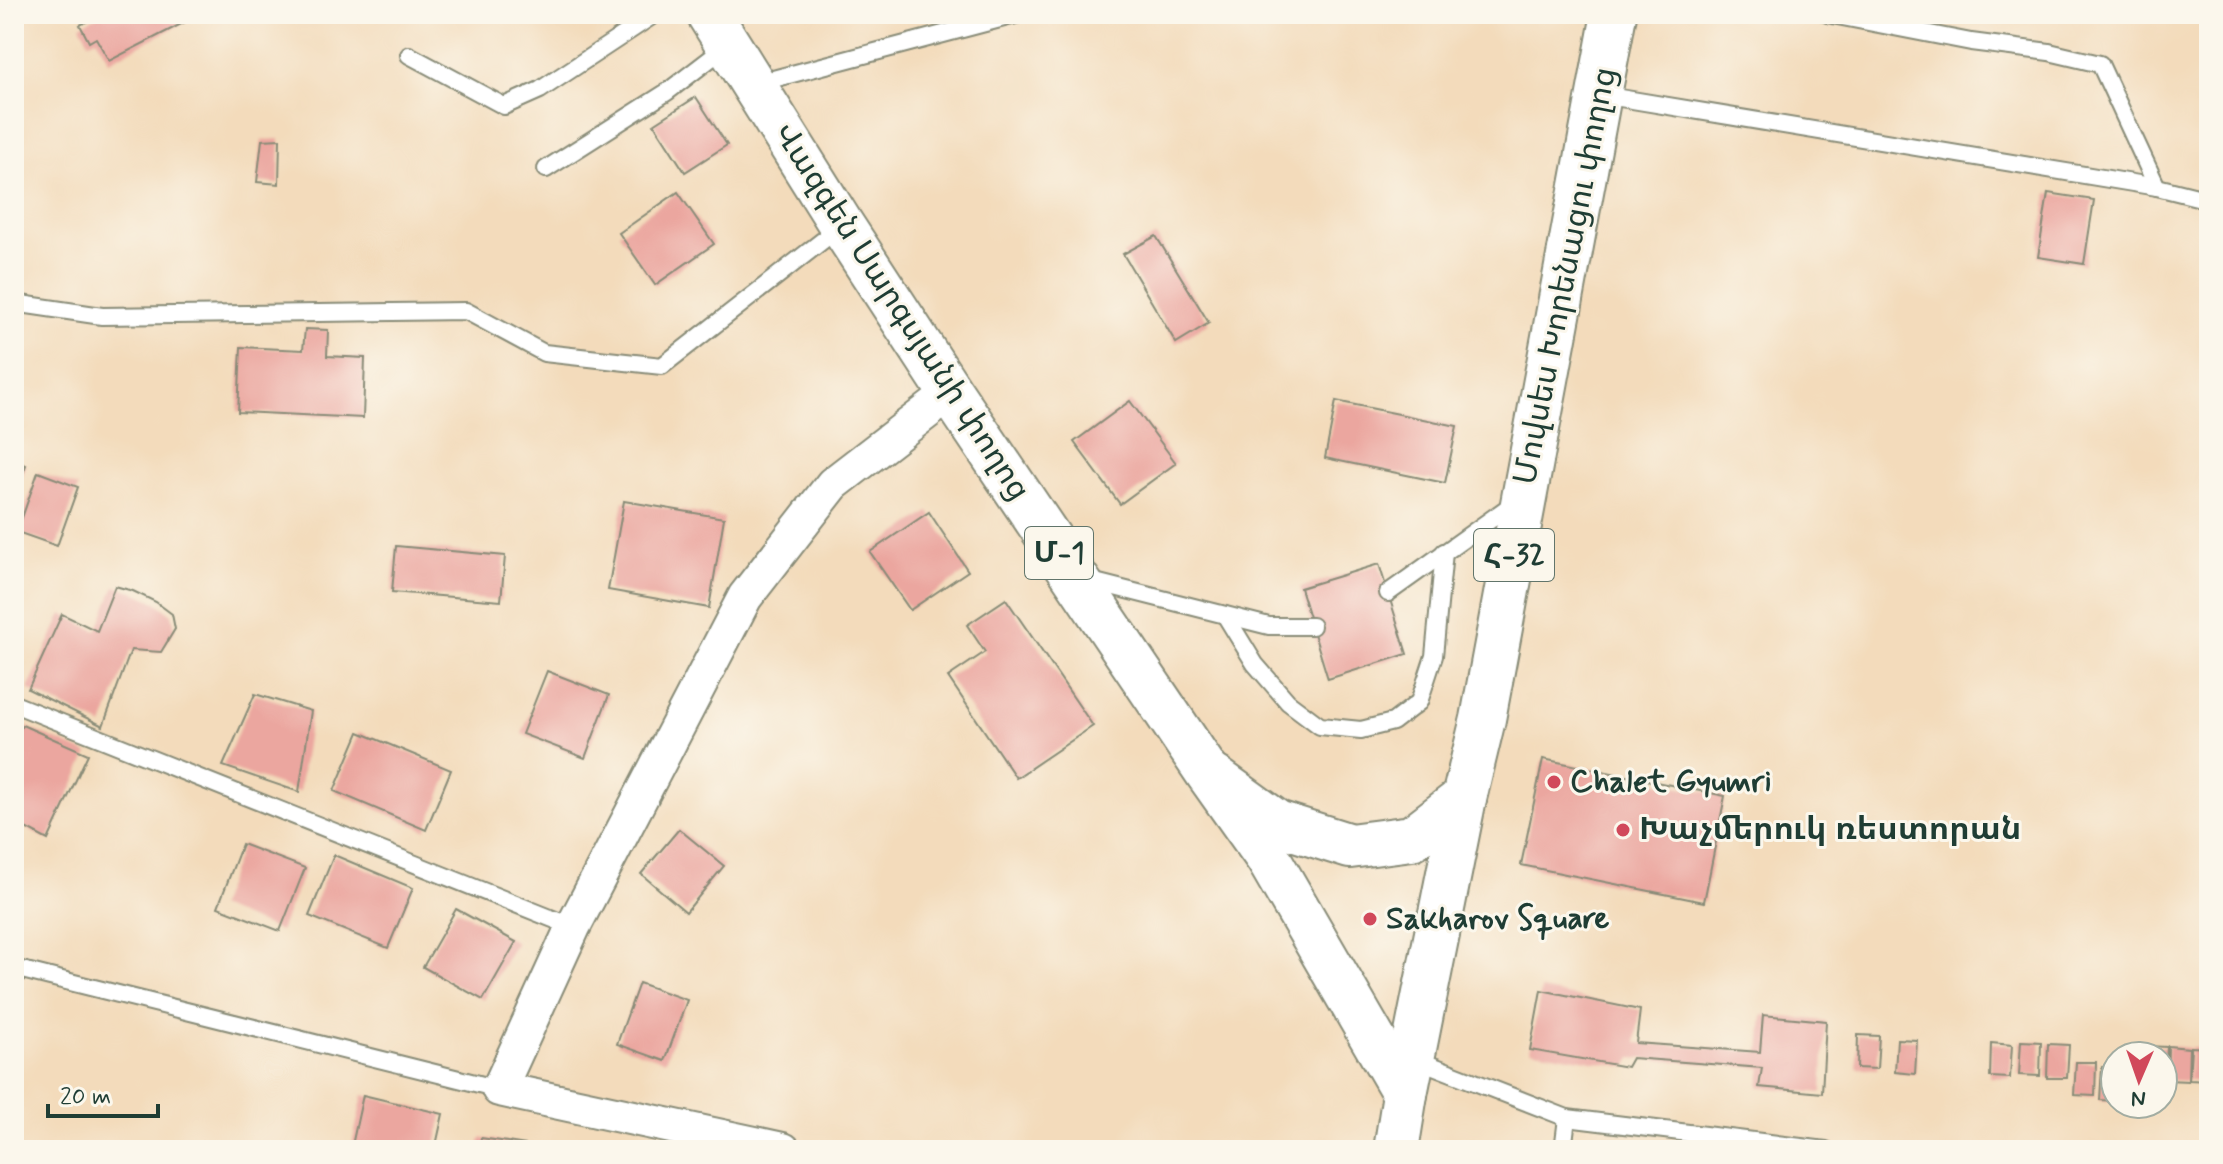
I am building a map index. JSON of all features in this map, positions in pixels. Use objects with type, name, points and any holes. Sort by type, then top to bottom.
[{"type":"main road","name":"Մովսես Խորենացու փողոց","points":[[1396,1150],[1464,798],[1483,719],[1614,14]]},
{"type":"main road","name":"Վազգեն Սարգսյանի փողոց","points":[[719,30],[951,393],[1268,858],[1409,1076]]},
{"type":"main road","points":[[1207,772],[1277,823],[1350,846],[1412,838],[1464,798]]},
{"type":"street","points":[[783,1150],[499,1089],[573,927],[745,597],[833,484],[951,393]]},
{"type":"lane","points":[[409,55],[504,106],[540,90],[655,14]]},
{"type":"lane","points":[[753,84],[1019,14]]},
{"type":"lane","points":[[1827,14],[1971,42],[2049,52],[2100,64],[2157,187]]},
{"type":"lane","points":[[546,169],[667,92],[719,30]]},
{"type":"lane","points":[[1601,95],[2157,187],[2209,200]]},
{"type":"lane","points":[[14,303],[102,316],[466,311],[544,353],[662,366],[842,226]]},
{"type":"lane","points":[[1388,593],[1525,495]]},
{"type":"lane","points":[[1225,615],[1255,664],[1288,702],[1320,726],[1361,730],[1393,722],[1419,702],[1434,656],[1444,552]]},
{"type":"lane","points":[[1076,578],[1269,626],[1312,626]]},
{"type":"lane","points":[[14,704],[573,927]]},
{"type":"lane","points":[[14,968],[499,1089]]},
{"type":"lane","points":[[1409,1076],[1567,1118],[1826,1150]]},
{"type":"lane","points":[[1563,1150],[1567,1118]]},
{"type":"building","points":[[101,14],[188,14],[191,19],[109,61],[96,38],[89,42],[80,25]]},
{"type":"building","points":[[696,97],[727,145],[685,172],[654,124]]},
{"type":"building","points":[[280,139],[279,184],[257,182],[262,140]]},
{"type":"building","points":[[678,192],[714,244],[655,285],[619,233]]},
{"type":"building","points":[[2048,193],[2094,200],[2084,264],[2038,257]]},
{"type":"building","points":[[1156,236],[1209,323],[1176,343],[1123,254]]},
{"type":"building","points":[[305,329],[328,330],[327,356],[365,358],[363,418],[238,412],[241,347],[303,350]]},
{"type":"building","points":[[1130,401],[1176,463],[1120,504],[1074,442]]},
{"type":"building","points":[[1336,401],[1457,426],[1445,483],[1325,458]]},
{"type":"building","points":[[14,460],[26,465],[14,497]]},
{"type":"building","points":[[38,472],[78,487],[57,546],[17,532]]},
{"type":"building","points":[[624,501],[724,518],[709,608],[608,590]]},
{"type":"building","points":[[929,512],[968,571],[910,610],[870,552]]},
{"type":"building","points":[[396,546],[505,556],[501,601],[392,592]]},
{"type":"building","points":[[1379,564],[1407,654],[1328,679],[1300,588]]},
{"type":"building","points":[[115,586],[156,602],[172,614],[175,629],[161,652],[131,650],[103,726],[28,689],[62,614],[97,631]]},
{"type":"building","points":[[1006,599],[1093,726],[1016,778],[948,677],[985,652],[967,625]]},
{"type":"building","points":[[547,671],[609,695],[585,758],[522,734]]},
{"type":"building","points":[[255,694],[311,711],[299,792],[223,766]]},
{"type":"building","points":[[22,725],[88,754],[48,840],[14,822],[14,742]]},
{"type":"building","points":[[359,732],[451,770],[426,830],[334,791]]},
{"type":"building","name":"Խաչմերուկ ռեստորան","points":[[1543,759],[1725,796],[1704,902],[1521,865]]},
{"type":"building","points":[[679,829],[724,866],[686,912],[641,874]]},
{"type":"building","points":[[242,844],[305,868],[280,931],[218,907]]},
{"type":"building","points":[[334,855],[413,888],[388,948],[309,916]]},
{"type":"building","points":[[456,909],[516,942],[483,1000],[423,967]]},
{"type":"building","points":[[639,983],[687,1000],[665,1061],[617,1044]]},
{"type":"building","points":[[1541,990],[1640,1010],[1636,1043],[1760,1052],[1763,1015],[1826,1021],[1822,1093],[1759,1087],[1762,1068],[1632,1058],[1627,1067],[1530,1050]]},
{"type":"building","points":[[1858,1035],[1879,1036],[1877,1069],[1857,1068]]},
{"type":"building","points":[[1897,1039],[1917,1040],[1915,1074],[1895,1072]]},
{"type":"building","points":[[2021,1041],[2041,1042],[2040,1076],[2019,1075]]},
{"type":"building","points":[[1991,1043],[2012,1045],[2010,1078],[1990,1077]]},
{"type":"building","points":[[2048,1044],[2069,1045],[2067,1078],[2047,1078]]},
{"type":"building","points":[[2179,1047],[2189,1048],[2188,1081],[2179,1081]]},
{"type":"building","points":[[2191,1047],[2209,1048],[2209,1081],[2189,1080]]},
{"type":"building","points":[[2076,1062],[2096,1062],[2095,1096],[2074,1095]]},
{"type":"building","points":[[363,1095],[443,1114],[435,1150],[351,1150]]},
{"type":"building","points":[[481,1138],[546,1148],[546,1150],[479,1150]]},
{"type":"place","name":"Chalet Gyumri","points":[[1554,782]]},
{"type":"place","name":"Խաչմերուկ ռեստորան","points":[[1623,830]]},
{"type":"place","name":"Sakharov Square","points":[[1370,919]]}]
